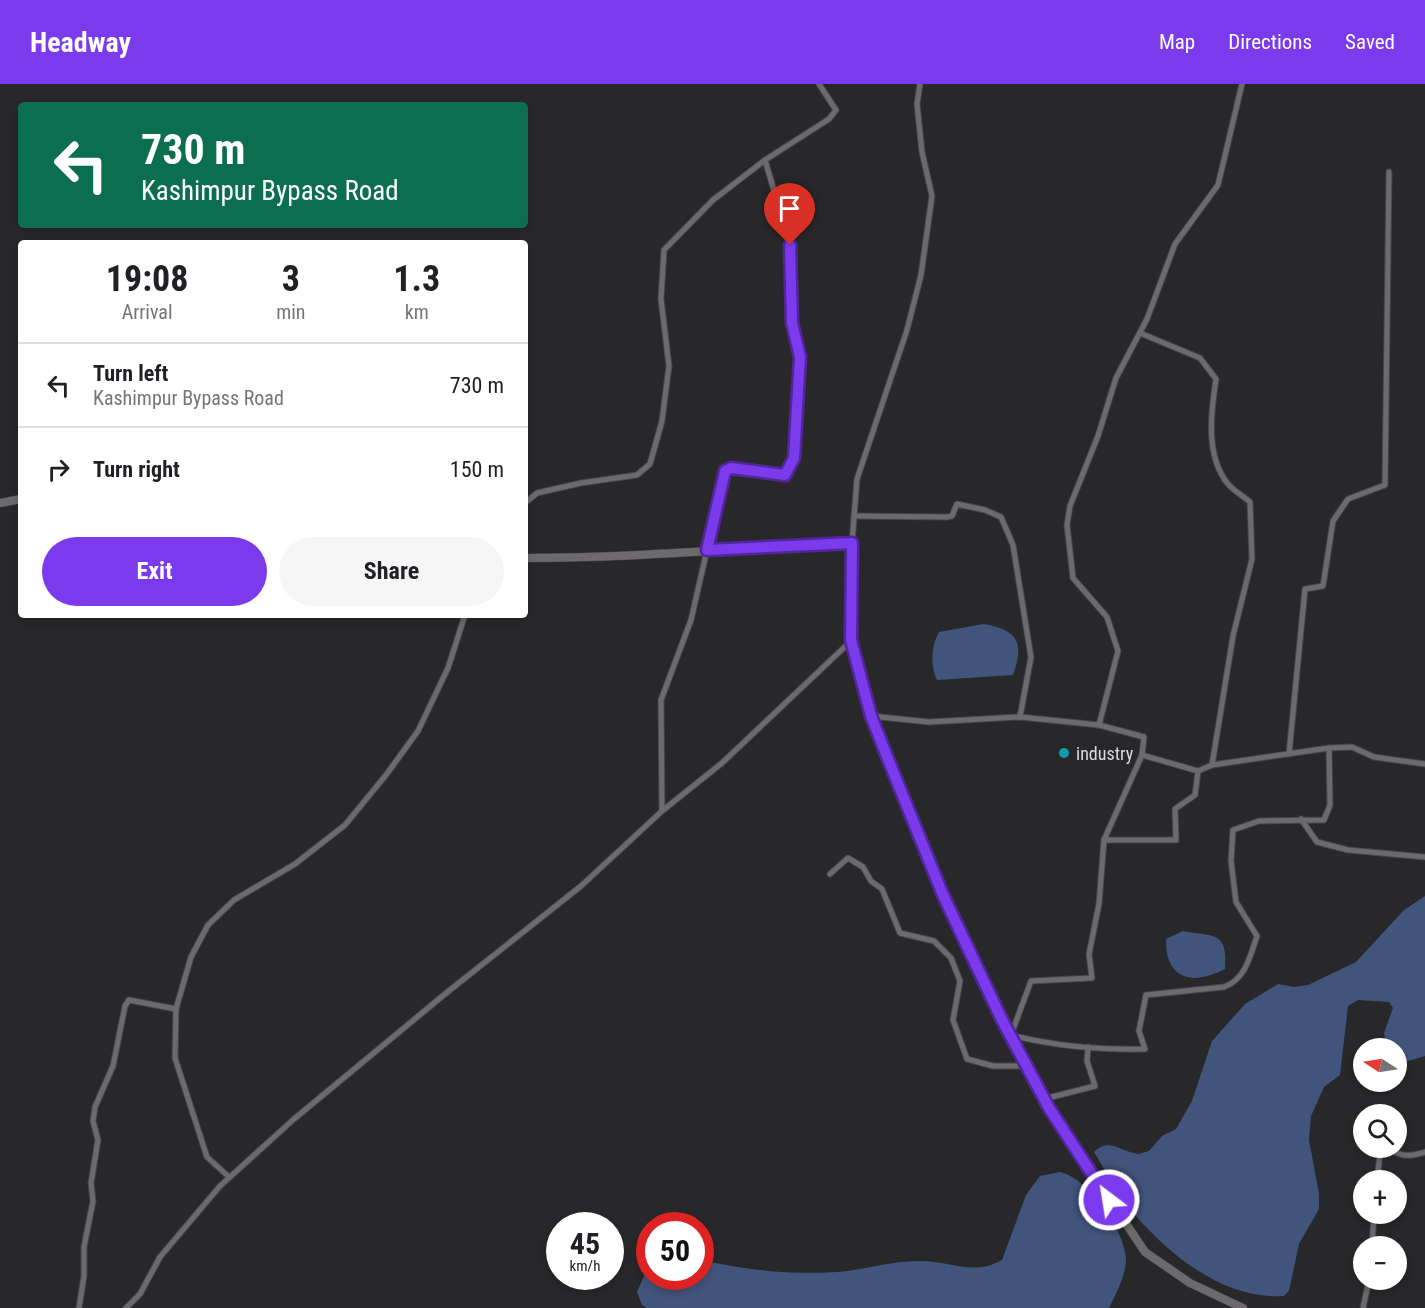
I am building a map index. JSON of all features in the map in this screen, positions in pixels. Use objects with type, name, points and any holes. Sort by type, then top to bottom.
[{"type":"main road","points":[[0,503],[18,500]]},
{"type":"main road","points":[[528,558],[642,557],[707,550],[852,543],[851,640],[871,716],[943,895],[1044,1100],[1145,1252],[1190,1283],[1243,1308]]},
{"type":"street","points":[[528,500],[537,493],[548,490],[637,475],[650,464],[662,421],[669,366],[661,299],[664,250],[713,200],[765,160],[829,119],[836,110],[819,84]]},
{"type":"street","points":[[852,543],[857,479],[907,330],[921,275],[932,196],[922,152],[917,104],[920,84]]},
{"type":"street","points":[[1099,725],[1118,651],[1107,617],[1073,578],[1067,525],[1070,506],[1098,436],[1116,378],[1140,333],[1175,244],[1218,185],[1242,84]]},
{"type":"street","points":[[662,811],[659,766],[661,700],[691,620],[725,471],[731,468],[785,475],[794,458],[800,357],[792,323],[790,245],[765,160]]},
{"type":"street","points":[[1289,754],[1305,589],[1323,586],[1334,521],[1348,499],[1385,484],[1389,172]]},
{"type":"street","points":[[1140,333],[1200,358],[1216,379],[1210,419],[1215,457],[1228,483],[1250,502],[1252,559],[1233,636],[1212,765]]},
{"type":"street","points":[[854,516],[947,517],[952,516],[957,504],[985,510],[1001,518],[1013,544],[1031,657],[1020,717]]},
{"type":"street","points":[[230,1178],[213,1165],[203,1147],[175,1058],[176,1009],[190,957],[208,925],[234,900],[295,864],[345,825],[386,775],[418,731],[448,668],[464,618]]},
{"type":"street","points":[[126,1308],[140,1294],[160,1257],[230,1178],[294,1119],[581,886],[662,811],[722,763],[851,640]]},
{"type":"street","points":[[871,716],[929,722],[1020,717],[1099,725],[1144,737],[1142,755],[1104,840],[1099,904],[1089,954],[1092,978],[1030,981],[1011,1035],[1035,1041],[1088,1047],[1145,1049],[1139,1030],[1146,994],[1224,987],[1236,983],[1247,966],[1257,936],[1236,902],[1231,861],[1233,830],[1259,821],[1324,820],[1330,805],[1329,748]]},
{"type":"street","points":[[1142,755],[1198,771],[1212,765],[1329,748],[1352,747],[1374,757],[1425,764]]},
{"type":"street","points":[[1104,840],[1176,840],[1175,809],[1195,795],[1198,771]]},
{"type":"street","points":[[1301,819],[1317,842],[1348,850],[1425,857]]},
{"type":"street","points":[[830,874],[848,858],[863,867],[871,881],[882,889],[900,933],[934,940],[951,958],[960,981],[953,1020],[967,1059],[993,1066],[1027,1066]]},
{"type":"street","points":[[79,1308],[93,1201],[91,1184],[98,1140],[93,1121],[95,1107],[113,1066],[125,1006],[129,1000],[176,1009]]},
{"type":"street","points":[[1044,1100],[1095,1086],[1087,1061],[1088,1047]]},
{"type":"street","points":[[1378,1170],[1380,1154],[1383,1151],[1391,1149],[1403,1155],[1425,1152]]},
{"type":"street","points":[[1363,1308],[1367,1290]]},
{"type":"water","points":[[984,624],[1004,630],[1015,639],[1018,654],[1013,675],[937,680],[932,656],[939,632]]},
{"type":"water","points":[[1425,896],[1425,1056],[1407,1061],[1407,1038],[1385,1038],[1384,1033],[1393,1008],[1389,1002],[1358,1000],[1348,1006],[1340,1075],[1324,1087],[1311,1116],[1309,1140],[1319,1194],[1319,1209],[1299,1244],[1289,1291],[1284,1296],[1260,1295],[1238,1290],[1216,1281],[1195,1269],[1157,1238],[1126,1204],[1094,1152],[1110,1145],[1138,1154],[1149,1151],[1162,1136],[1176,1129],[1192,1101],[1212,1041],[1245,1004],[1278,984],[1294,987],[1308,985],[1356,962],[1404,910]]},
{"type":"water","points":[[1183,931],[1209,935],[1221,941],[1224,947],[1225,969],[1192,978],[1176,971],[1170,963],[1166,939]]},
{"type":"water","points":[[1060,1172],[1071,1176],[1093,1195],[1112,1220],[1124,1247],[1126,1259],[1120,1284],[1109,1308],[647,1308],[642,1305],[637,1292],[638,1290],[714,1290],[714,1263],[751,1269],[802,1273],[847,1271],[908,1261],[930,1261],[971,1268],[991,1265],[1002,1260],[1026,1195],[1040,1176]]},
{"type":"place","name":"industry","points":[[1064,753]]},
{"type":"route","points":[[790,245],[792,323],[800,357],[794,458],[785,475],[731,468],[725,471],[707,550],[852,543],[851,640],[871,716],[913,824],[943,895],[1002,1020],[1049,1108],[1109,1200]]}]
